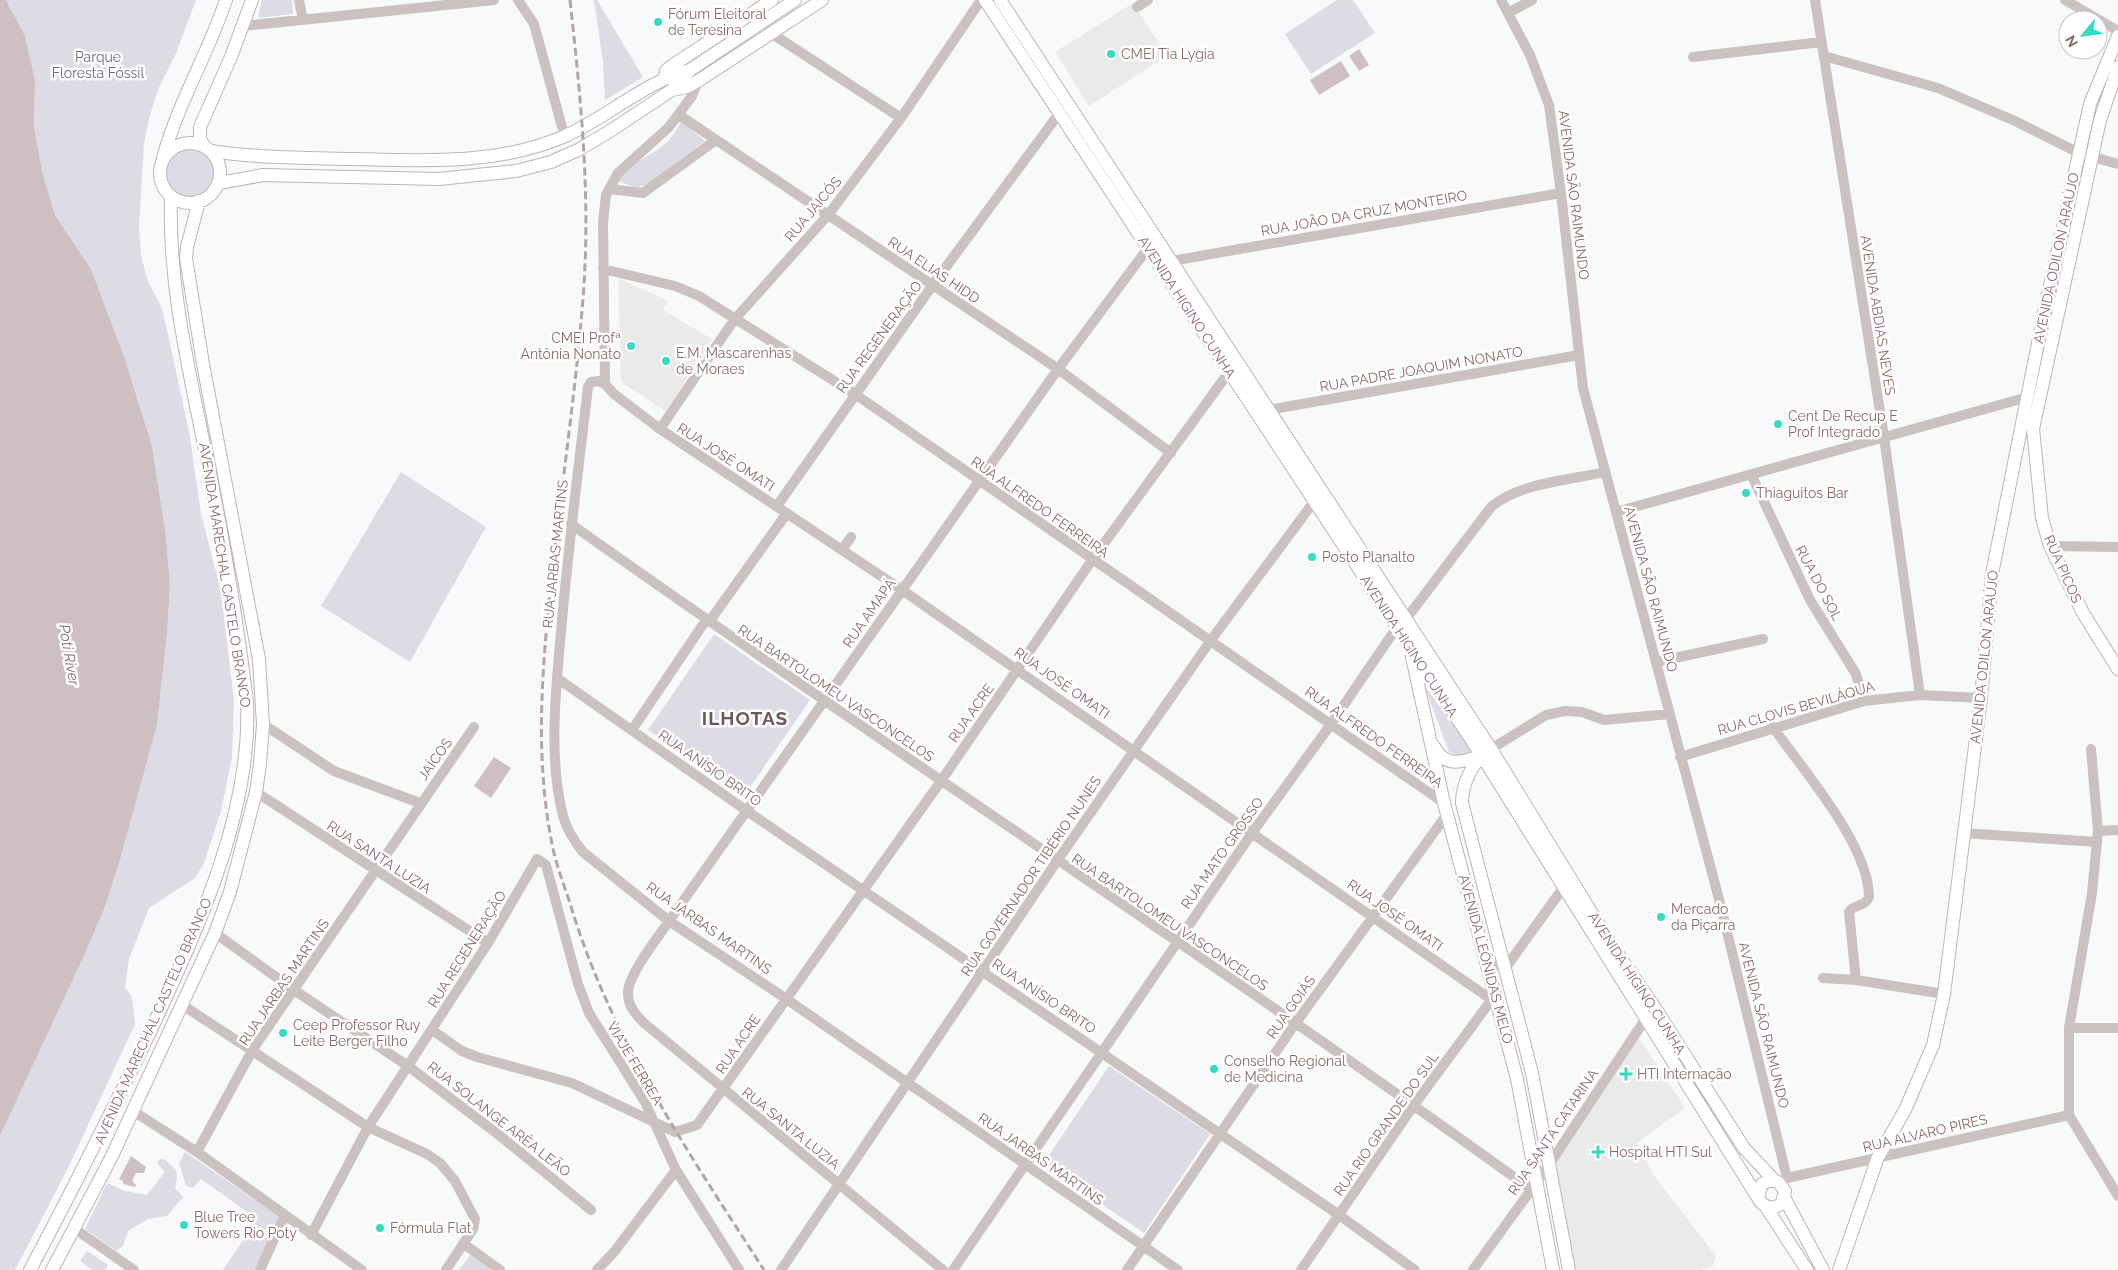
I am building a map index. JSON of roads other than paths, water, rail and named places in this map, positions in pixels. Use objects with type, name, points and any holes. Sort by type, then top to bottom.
[{"type":"main road","points":[[226,0],[206,52],[178,112],[163,160],[161,180],[171,196],[180,201],[199,202],[208,197],[218,183],[220,172],[218,161],[200,139],[200,127],[243,26],[252,0]]},
{"type":"main road","points":[[665,78],[666,72],[670,67],[772,0]]},
{"type":"main road","points":[[218,183],[263,175],[438,179],[516,171],[551,162],[578,150],[672,90],[690,70],[795,0]]},
{"type":"main road","points":[[672,90],[686,87],[698,81],[822,0]]},
{"type":"main road","name":"AVENIDA HIGINO CUNHA","points":[[985,0],[1060,112],[1313,503],[1401,623],[1410,649],[1486,753],[1563,888],[1807,1270]]},
{"type":"main road","name":"AVENIDA HIGINO CUNHA","points":[[1004,1],[1328,501],[1401,623],[1607,938],[1657,1011],[1744,1148],[1781,1181]]},
{"type":"main road","name":"AVENIDA ODILON ARAÚJO","points":[[2034,401],[2044,308],[2079,153],[2096,86],[2118,36]]},
{"type":"main road","name":"AVENIDA ODILON ARAÚJO","points":[[1839,1270],[1878,1157],[1905,1110],[1933,1046],[1944,994],[1981,698],[1992,574],[2100,120],[2118,67]]},
{"type":"main road","points":[[163,160],[176,146],[185,143],[207,149],[254,156],[424,161],[471,159],[512,153],[564,136],[608,113],[665,78],[690,70]]},
{"type":"main road","name":"AVENIDA MARECHAL CASTELO BRANCO","points":[[30,1270],[94,1150],[195,934],[216,880],[228,838],[238,794],[245,748],[247,702],[217,516],[174,282],[170,234],[171,196]]},
{"type":"main road","name":"AVENIDA MARECHAL CASTELO BRANCO","points":[[52,1270],[111,1158],[215,933],[230,892],[256,792],[263,724],[259,659],[203,364],[186,258],[187,247],[199,202]]},
{"type":"main road","points":[[188,363],[203,364]]},
{"type":"main road","name":"RUA PICOS","points":[[2034,401],[2033,429],[2042,518],[2050,546],[2083,613],[2118,669]]},
{"type":"main road","points":[[217,516],[233,517]]},
{"type":"main road","name":"AVENIDA LEÔNIDAS MELO","points":[[1410,649],[1446,808],[1517,1080],[1535,1186],[1553,1270]]},
{"type":"main road","points":[[1430,741],[1438,754],[1449,762],[1463,761],[1486,753]]},
{"type":"main road","name":"AVENIDA LEÔNIDAS MELO","points":[[1486,753],[1466,780],[1462,802],[1532,1074],[1569,1270]]},
{"type":"main road","points":[[94,1150],[111,1158]]},
{"type":"main road","points":[[1785,1199],[1775,1207],[1762,1202],[1762,1184],[1781,1181],[1785,1191],[1785,1199],[1823,1270]]},
{"type":"street","points":[[300,0],[303,20]]},
{"type":"street","points":[[368,0],[369,12]]},
{"type":"street","points":[[243,26],[422,4],[494,0]]},
{"type":"street","points":[[518,0],[534,24],[562,127]]},
{"type":"street","name":"RUA JAICÓS","points":[[660,430],[734,320],[828,216],[901,118],[981,0]]},
{"type":"street","points":[[1137,7],[1148,0]]},
{"type":"street","name":"AVENIDA SÃO RAIMUNDO","points":[[1501,0],[1540,76],[1549,105],[1583,388],[1719,899],[1781,1181]]},
{"type":"street","points":[[1508,12],[1532,0]]},
{"type":"street","name":"AVENIDA ABDIAS NEVES","points":[[1814,0],[1884,437],[1920,695]]},
{"type":"street","points":[[2065,0],[2118,31]]},
{"type":"street","points":[[771,33],[901,118]]},
{"type":"street","points":[[1693,57],[1822,42]]},
{"type":"street","points":[[1824,56],[1938,88],[1972,101],[2079,153],[2118,164]]},
{"type":"street","points":[[605,384],[603,222],[609,188],[618,173],[632,158],[669,127],[679,115],[692,96],[698,81]]},
{"type":"street","name":"RUA REGENERAÇÃO","points":[[777,506],[932,286],[1060,112]]},
{"type":"street","name":"RUA ELIAS HIDD","points":[[679,115],[1058,369],[1171,453]]},
{"type":"street","points":[[609,188],[642,193],[716,140]]},
{"type":"street","name":"RUA JOÃO DA CRUZ MONTEIRO","points":[[1171,261],[1561,193]]},
{"type":"street","name":"RUA AMAPÁ","points":[[629,1001],[627,991],[632,978],[669,921],[1058,369],[1148,248]]},
{"type":"street","name":"RUA ALFREDO FERREIRA","points":[[603,269],[675,286],[698,296],[855,394],[1331,724],[1446,808]]},
{"type":"street","name":"RUA PADRE JOAQUIM NONATO","points":[[1268,410],[1579,355]]},
{"type":"street","name":"RUA ACRE","points":[[654,1123],[675,1132],[696,1125],[723,1090],[785,998],[941,781],[1092,560],[1229,372]]},
{"type":"street","name":"RUA JARBAS MARTINS","points":[[605,384],[594,380],[588,387],[571,524],[554,698],[557,768],[563,815],[568,830],[583,852],[669,921],[785,998],[1178,1270]]},
{"type":"street","name":"RUA JOSÉ OMATI","points":[[605,384],[614,394],[660,430],[902,590],[1252,833],[1494,997]]},
{"type":"street","points":[[1616,512],[1752,476],[2021,399],[2034,401]]},
{"type":"street","name":"RUA MATO GROSSO","points":[[954,1270],[1024,1164],[1252,833],[1401,623],[1491,507],[1501,498],[1517,491],[1605,472]]},
{"type":"street","name":"RUA DO SOL","points":[[1752,476],[1810,600],[1856,674],[1864,701]]},
{"type":"street","points":[[1313,503],[1328,501]]},
{"type":"street","name":"RUA GOVERNADOR TIBÉRIO NUNES","points":[[781,1270],[1057,861],[1211,640],[1313,503]]},
{"type":"street","points":[[632,730],[708,621],[787,513]]},
{"type":"street","name":"RUA BARTOLOMEU VASCONCELOS","points":[[571,524],[708,621],[1176,943],[1535,1186]]},
{"type":"street","points":[[842,550],[850,537]]},
{"type":"street","points":[[2050,546],[2118,547]]},
{"type":"street","points":[[1656,662],[1763,639]]},
{"type":"street","name":"RUA ANÍSIO BRITO","points":[[557,678],[747,811],[1339,1215],[1415,1270]]},
{"type":"street","name":"RUA CLOVIS BEVILÁQUA","points":[[1680,756],[1864,701],[1920,695],[1981,698]]},
{"type":"street","points":[[1486,753],[1546,715],[1555,712],[1582,712],[1604,720],[1670,714]]},
{"type":"street","points":[[263,724],[334,771],[417,802],[419,807]]},
{"type":"street","name":"JAÍCOS","points":[[419,807],[474,727]]},
{"type":"street","points":[[1773,728],[1838,817],[1857,850],[1869,897],[1865,903],[1853,907],[1849,912],[1856,980]]},
{"type":"street","points":[[2091,749],[2098,831],[2092,894],[2069,1028],[2069,1115],[2118,1196]]},
{"type":"street","name":"RUA SANTA LUZIA","points":[[256,792],[376,872],[488,943]]},
{"type":"street","name":"RUA JARBAS MARTINS","points":[[197,1152],[253,1049],[419,807]]},
{"type":"street","name":"RUA GOIÁS","points":[[1127,1270],[1295,1024],[1374,916],[1446,808]]},
{"type":"street","points":[[2098,831],[2118,830]]},
{"type":"street","points":[[1963,834],[2097,842]]},
{"type":"street","name":"RUA REGENERAÇÃO","points":[[311,1235],[368,1126],[488,943],[537,859]]},
{"type":"street","name":"VIAJE FERREA","points":[[537,859],[546,865],[549,884],[578,984],[590,1013],[631,1076],[676,1170],[739,1270]]},
{"type":"street","points":[[1488,967],[1505,965],[1511,961],[1563,888]]},
{"type":"street","name":"RUA SOLANGE ARÊA LEÃO","points":[[215,933],[294,990],[408,1066],[499,1135],[591,1210]]},
{"type":"street","points":[[1823,978],[1856,980],[1944,994]]},
{"type":"street","name":"RUA RIO GRANDE DO SUL","points":[[1301,1270],[1414,1105],[1494,997]]},
{"type":"street","name":"RUA SANTA LUZIA","points":[[629,1001],[633,1012],[644,1023],[943,1270]]},
{"type":"street","points":[[181,1004],[253,1049],[368,1126],[427,1154],[440,1163],[454,1181],[475,1219],[474,1229],[446,1270]]},
{"type":"street","name":"RUA SANTA CATARINA","points":[[1473,1270],[1535,1186],[1646,1019],[1657,1011]]},
{"type":"street","points":[[2069,1028],[2118,1028]]},
{"type":"street","points":[[432,1030],[462,1051],[477,1057],[572,1083],[616,1102],[654,1123]]},
{"type":"street","points":[[133,1111],[197,1152],[362,1270]]},
{"type":"street","name":"RUA ALVARO PIRES","points":[[1781,1181],[1878,1157],[2069,1115]]},
{"type":"street","points":[[597,1270],[614,1252],[676,1170]]},
{"type":"street","points":[[260,1270],[285,1215]]},
{"type":"street","points":[[75,1228],[134,1270]]},
{"type":"street","points":[[464,1244],[500,1270]]},
{"type":"water","name":"Poti River","points":[[0,0],[6,0],[25,36],[35,80],[34,126],[42,171],[55,215],[91,269],[125,359],[152,446],[166,536],[170,585],[167,634],[157,725],[120,860],[106,904],[88,947],[0,1136]]},
{"type":"water","points":[[1359,49],[1369,65],[1359,71],[1349,56]]},
{"type":"water","points":[[1341,61],[1350,76],[1319,95],[1310,80]]},
{"type":"water","points":[[494,757],[511,768],[491,798],[474,786]]},
{"type":"water","points":[[131,1156],[146,1167],[144,1173],[136,1173],[132,1181],[136,1185],[135,1187],[123,1184],[123,1181],[119,1179]]},
{"type":"railway","points":[[570,0],[584,149],[585,261],[577,365],[553,564],[543,671],[543,778],[547,813],[553,849],[560,874],[586,950],[628,1046],[679,1137],[764,1270]]},
{"type":"place","name":"Fórum Eleitoral de Teresina","points":[[658,22]]},
{"type":"place","name":"CMEI Tia Lygia","points":[[1111,54]]},
{"type":"place","name":"CMEI Profª Antônia Nonato","points":[[631,346]]},
{"type":"place","name":"E.M. Mascarenhas de Moraes","points":[[666,361]]},
{"type":"place","name":"Cent De Recup E Prof Integrado","points":[[1778,424]]},
{"type":"place","name":"Thiaguitos Bar","points":[[1746,493]]},
{"type":"place","name":"Posto Planalto","points":[[1312,557]]},
{"type":"place","name":"Mercado da Piçarra","points":[[1661,917]]},
{"type":"place","name":"Ceep Professor Ruy Leite Berger Filho","points":[[283,1033]]},
{"type":"place","name":"Conselho Regional de Medicina","points":[[1214,1069]]},
{"type":"place","name":"HTI Internação","points":[[1626,1074]]},
{"type":"place","name":"Hospital HTI Sul","points":[[1598,1152]]},
{"type":"place","name":"Blue Tree Towers Rio Poty","points":[[184,1225]]},
{"type":"place","name":"Fórmula Flat","points":[[380,1228]]},
{"type":"district","name":"ILHOTAS","points":[[745,718]]},
{"type":"park label","name":"Parque Floresta Fóssil","points":[[98,66]]}]
